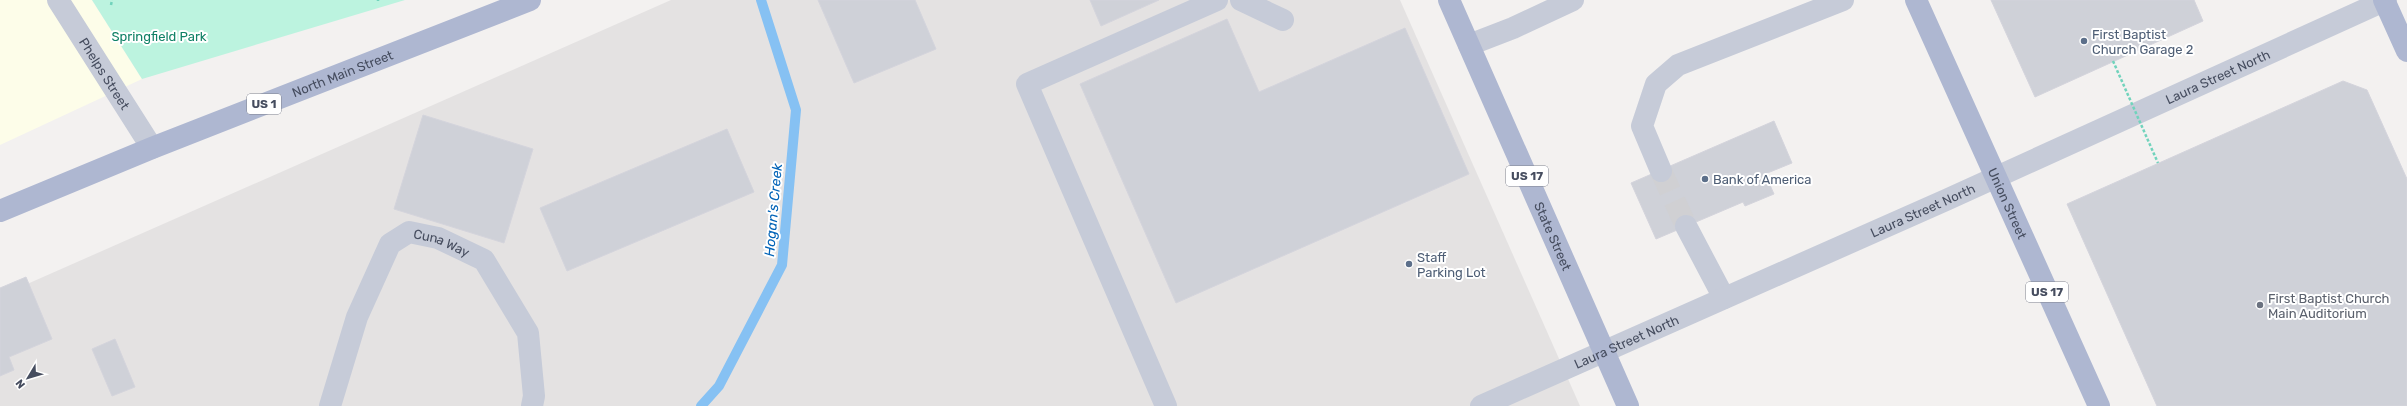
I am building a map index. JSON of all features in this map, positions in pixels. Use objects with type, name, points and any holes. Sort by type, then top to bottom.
[{"type":"main road","name":"North Main Street","points":[[0,211],[152,148],[530,0]]},
{"type":"main road","name":"State Street","points":[[1449,0],[1628,406]]},
{"type":"main road","name":"Union Street","points":[[1916,0],[2099,406]]},
{"type":"main road","points":[[2385,0],[2407,51]]},
{"type":"street","name":"Phelps Street","points":[[58,0],[152,148]]},
{"type":"street","points":[[1166,406],[1027,84],[1217,0]]},
{"type":"street","points":[[1241,0],[1282,20]]},
{"type":"street","points":[[1469,46],[1513,28],[1573,0]]},
{"type":"street","points":[[1661,170],[1642,126],[1656,84],[1678,65],[1843,0]]},
{"type":"street","name":"Laura Street North","points":[[1481,406],[1996,178],[2385,0]]},
{"type":"street","points":[[1686,226],[1724,298]]},
{"type":"street","name":"Cuna Way","points":[[330,406],[357,317],[390,244],[409,232],[438,238],[484,260],[528,333],[534,396],[532,406]]},
{"type":"path","points":[[112,0],[112,5]]},
{"type":"path","points":[[2113,62],[2158,163]]},
{"type":"shaded area","points":[[0,0],[92,0],[142,79],[0,145]]},
{"type":"shaded area","points":[[671,0],[1400,0],[1580,406],[0,406],[0,296]]},
{"type":"green space","name":"Springfield Park","points":[[92,0],[405,0],[142,79]]},
{"type":"building","points":[[818,0],[915,0],[936,49],[854,83]]},
{"type":"building","points":[[1090,0],[1159,0],[1101,26]]},
{"type":"building","name":"First Baptist Church Garage 2","points":[[1991,0],[2194,0],[2203,21],[2035,97]]},
{"type":"building","points":[[1227,19],[1259,92],[1405,28],[1469,174],[1176,303],[1080,84]]},
{"type":"building","name":"First Baptist Church Main Auditorium","points":[[2343,81],[2367,90],[2407,179],[2407,406],[2157,406],[2067,204]]},
{"type":"building","points":[[423,115],[533,149],[504,243],[394,209]]},
{"type":"building","name":"Bank of America","points":[[1774,121],[1792,163],[1765,174],[1774,194],[1745,206],[1743,202],[1656,239],[1631,183]]},
{"type":"building","points":[[727,129],[754,192],[567,271],[540,208]]},
{"type":"building","points":[[26,277],[52,339],[9,357],[14,370],[0,376],[0,288]]},
{"type":"building","points":[[115,339],[135,387],[112,396],[92,349]]},
{"type":"waterway","name":"Hogan's Creek","points":[[701,406],[719,386],[782,265],[796,110],[761,0]]},
{"type":"tunnel","points":[[1661,171],[1686,226]]},
{"type":"place","name":"First Baptist Church Garage 2","points":[[2084,41]]},
{"type":"place","name":"Bank of America","points":[[1705,179]]},
{"type":"place","name":"Staff Parking Lot","points":[[1409,264]]},
{"type":"place","name":"First Baptist Church Main Auditorium","points":[[2260,305]]}]
